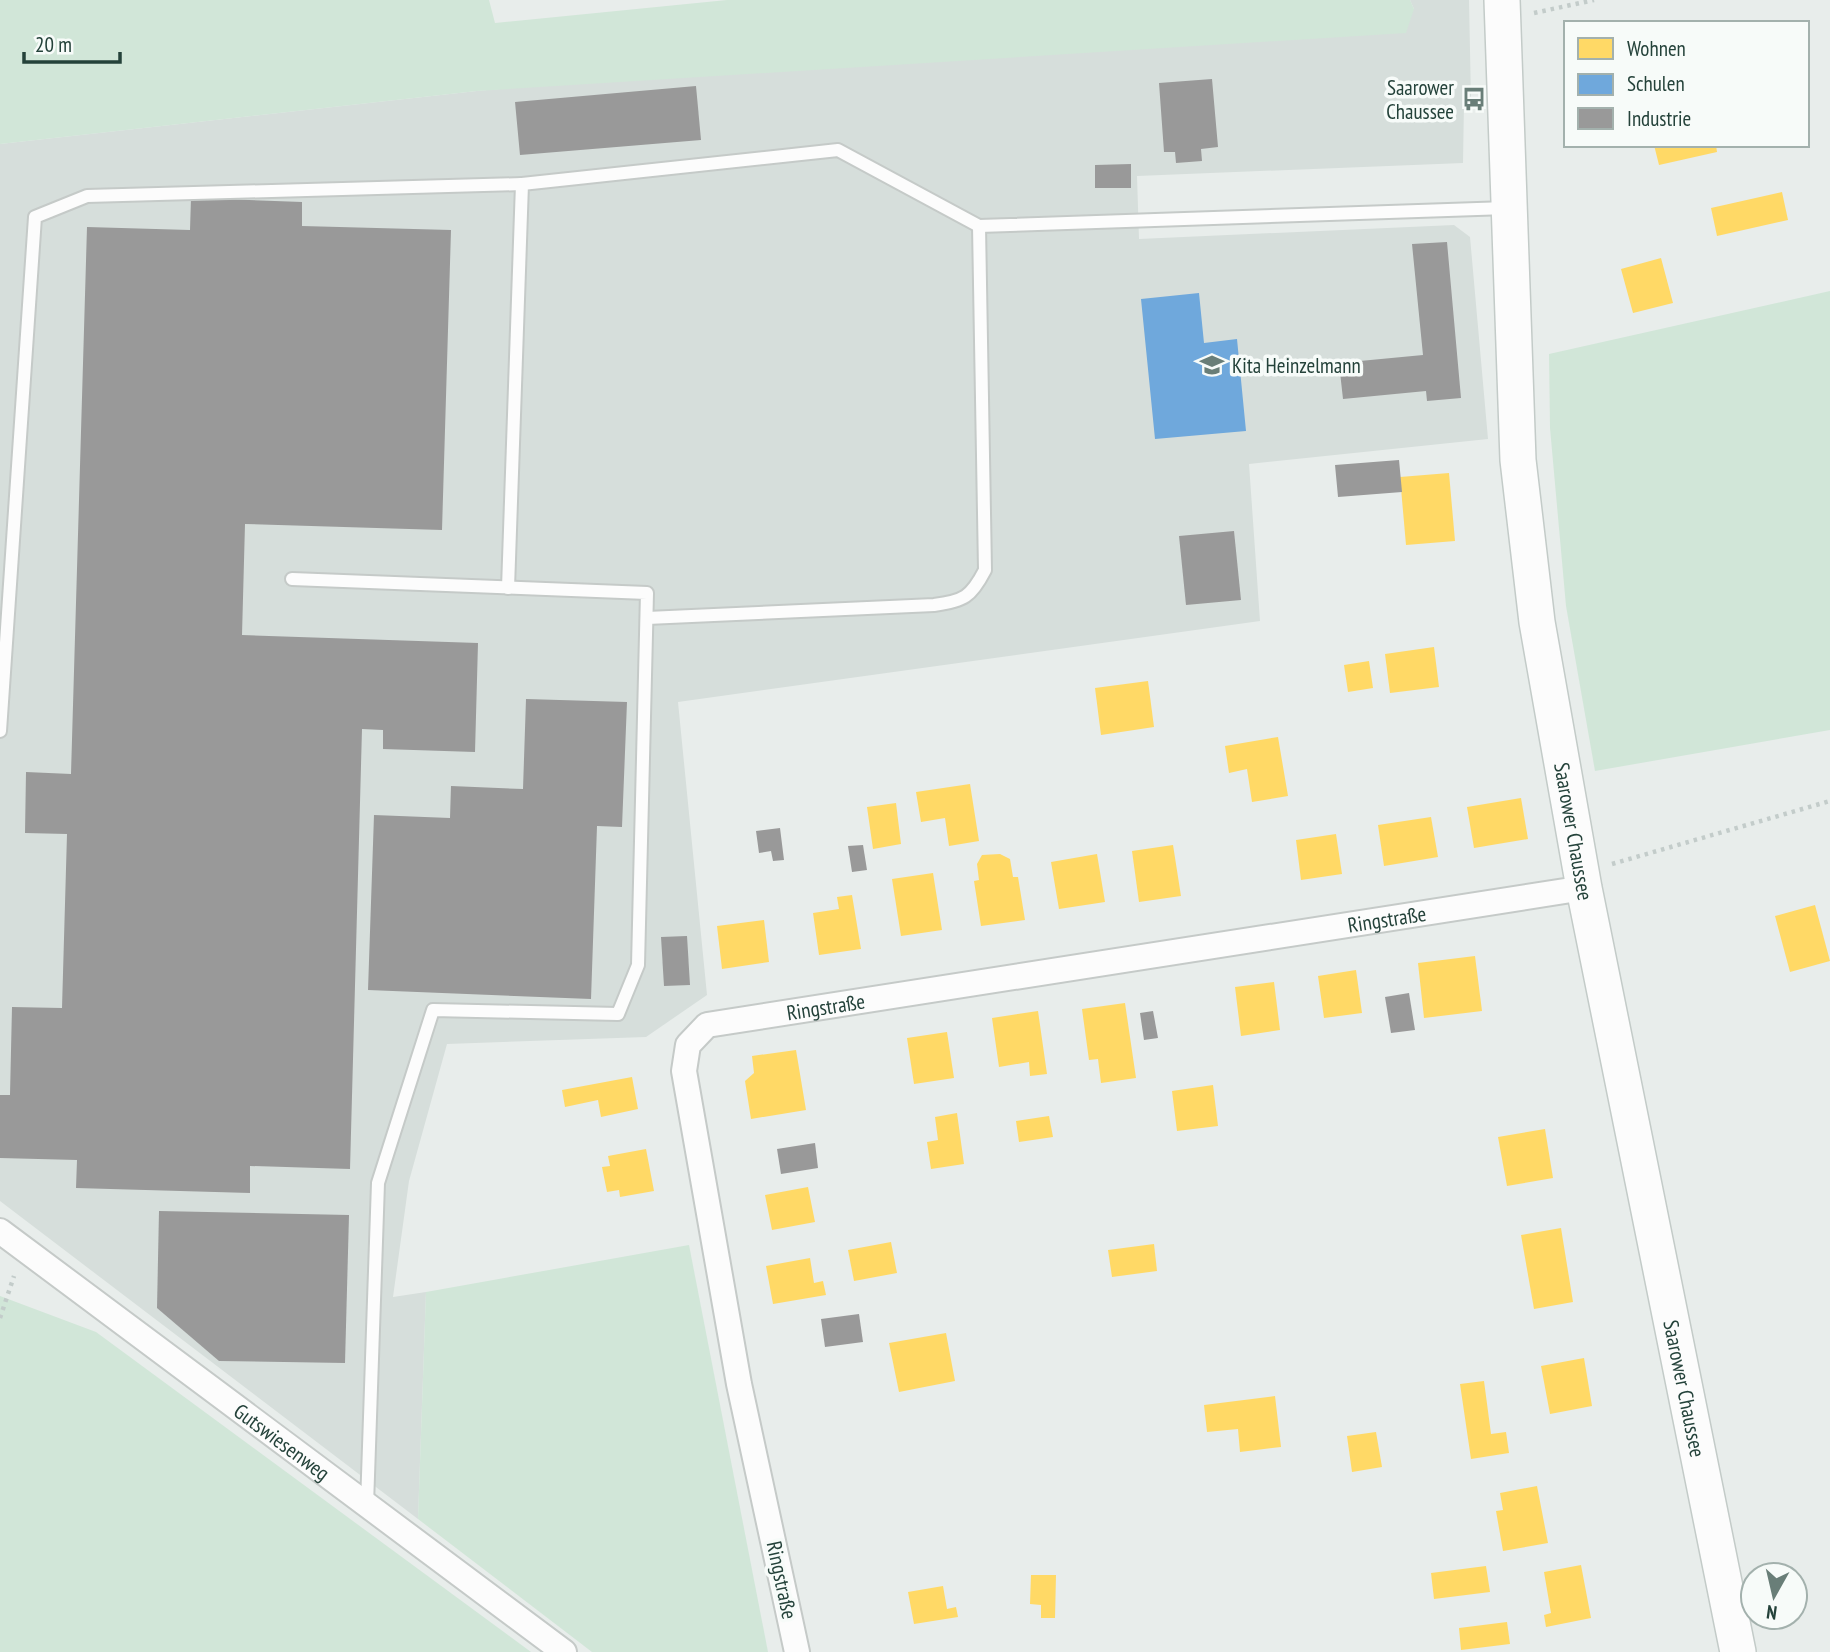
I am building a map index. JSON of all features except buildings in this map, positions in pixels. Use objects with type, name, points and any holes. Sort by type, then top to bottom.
[{"type":"main road","name":"Saarower Chaussee","points":[[1502,10],[1518,460],[1536,622],[1583,881],[1738,1652]]},
{"type":"street","name":"Ringstraße","points":[[797,1652],[739,1384],[684,1070],[688,1045],[707,1025],[1583,881]]},
{"type":"street","name":"Gutswiesenweg","points":[[0,1231],[564,1652]]},
{"type":"lane","points":[[0,731],[35,217],[87,196],[522,184],[838,150],[979,226],[1507,208]]},
{"type":"lane","points":[[508,588],[522,184]]},
{"type":"lane","points":[[647,618],[934,605],[959,601],[975,590],[985,570],[979,226]]},
{"type":"lane","points":[[292,579],[647,593],[638,965],[618,1014],[433,1010],[378,1183],[367,1505]]},
{"type":"path","points":[[1502,10],[1594,0]]},
{"type":"path","points":[[1583,881],[1830,801]]},
{"type":"path","points":[[0,1318],[23,1249]]},
{"type":"shaded area","points":[[1410,0],[1469,0],[1471,101],[1464,102],[1463,163],[1137,176],[1139,239],[1454,225],[1470,237],[1488,439],[1249,464],[1260,621],[678,702],[707,995],[646,1037],[447,1044],[409,1181],[393,1297],[426,1292],[418,1519],[0,1201],[0,144],[477,91],[1414,9]]},
{"type":"green space","points":[[0,0],[489,0],[495,23],[727,0],[1410,0],[1414,9],[1406,33],[477,91],[0,144]]},
{"type":"green space","points":[[1830,291],[1830,730],[1595,771],[1566,606],[1550,428],[1549,354]]},
{"type":"green space","points":[[689,1245],[768,1652],[592,1652],[418,1519],[426,1292]]},
{"type":"green space","points":[[0,1296],[96,1332],[531,1652],[0,1652]]},
{"type":"place","name":"Saarower Chaussee","points":[[1474,99]]},
{"type":"place","name":"Kita Heinzelmann","points":[[1212,365]]}]
